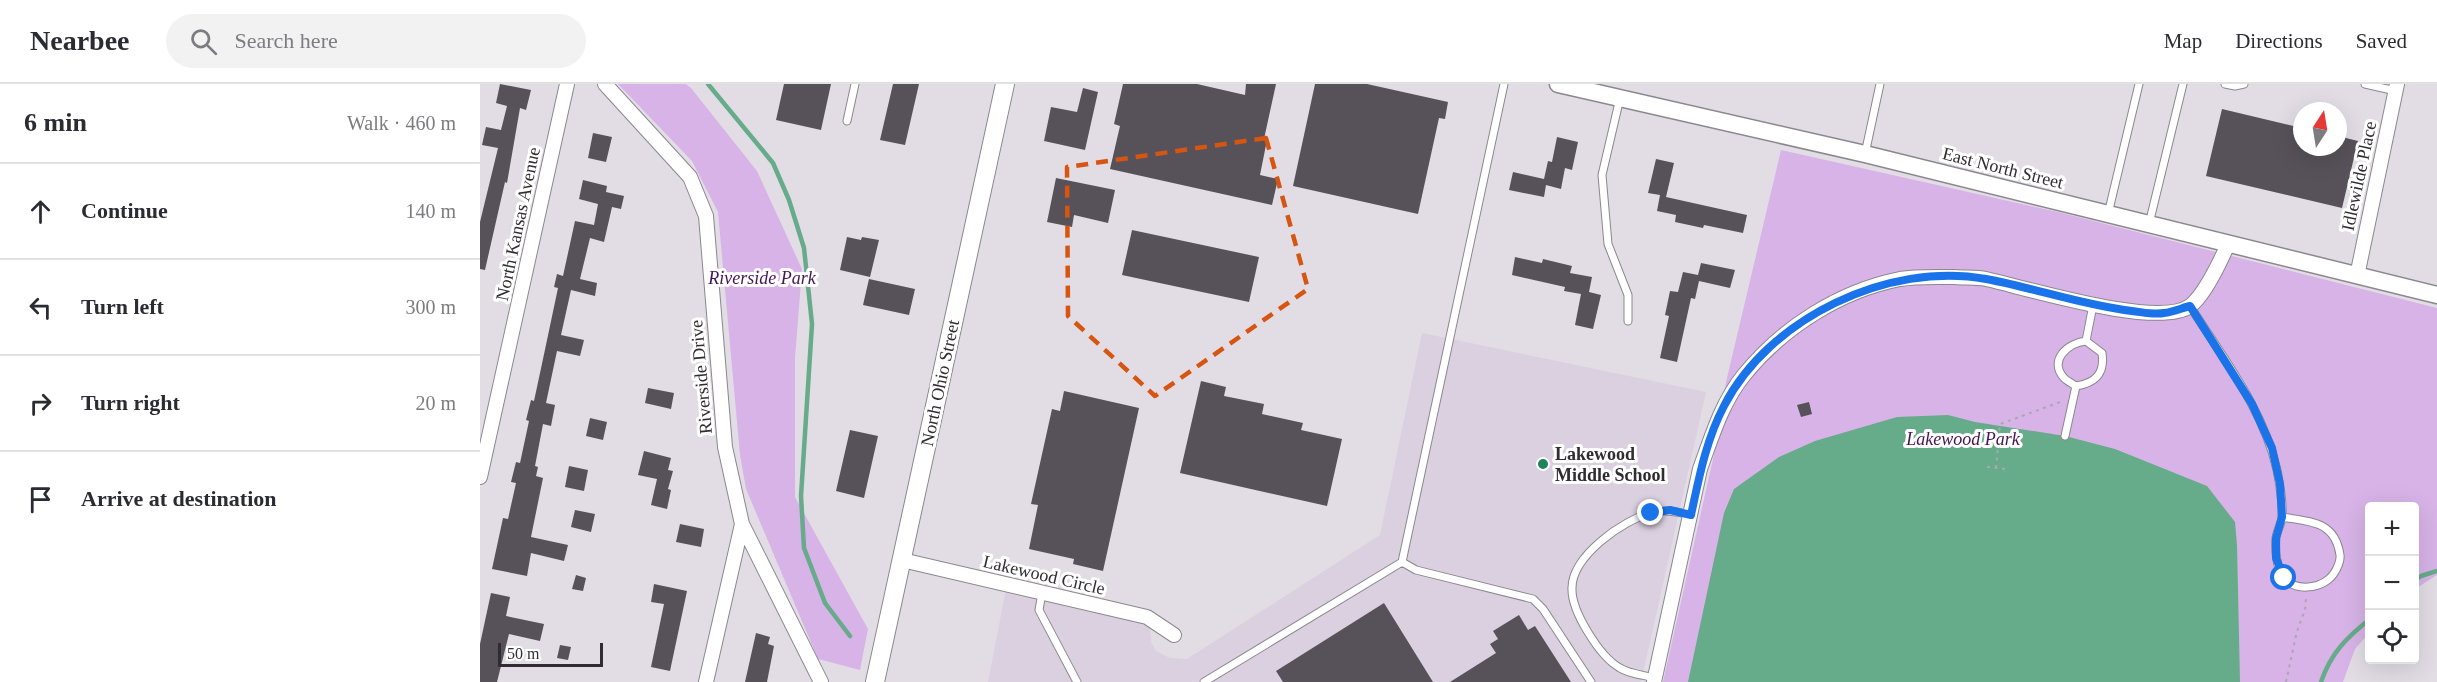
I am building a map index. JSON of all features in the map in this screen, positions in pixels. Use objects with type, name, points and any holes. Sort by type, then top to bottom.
[{"type":"main road","name":"North Ohio Street","points":[[875,682],[1005,84]]},
{"type":"street","name":"North Kansas Avenue","points":[[480,477],[567,84]]},
{"type":"street","name":"Riverside Drive","points":[[605,84],[690,177],[706,216],[725,447],[742,524],[821,682]]},
{"type":"street","name":"East North Street","points":[[1558,84],[1865,154],[2437,295]]},
{"type":"street","name":"Idlewilde Place","points":[[2357,276],[2397,87]]},
{"type":"street","points":[[1654,680],[1701,469],[1711,437],[1724,406],[1743,375],[1788,331],[1847,297],[1901,279],[1944,277],[1983,279],[2093,304],[2162,314],[2190,306],[2212,278],[2228,244]]},
{"type":"street","points":[[706,682],[742,524]]},
{"type":"street","name":"Lakewood Circle","points":[[902,560],[1147,617],[1174,635]]},
{"type":"lane","points":[[846,121],[855,84]]},
{"type":"lane","points":[[1204,682],[1402,562],[1504,84]]},
{"type":"lane","points":[[1865,154],[1880,84]]},
{"type":"lane","points":[[2108,214],[2139,84]]},
{"type":"lane","points":[[2149,224],[2183,84]]},
{"type":"lane","points":[[2225,84],[2235,86],[2244,84]]},
{"type":"lane","points":[[2365,84],[2397,87]]},
{"type":"lane","points":[[1620,98],[1602,175],[1608,244],[1628,295],[1628,321]]},
{"type":"lane","points":[[2086,341],[2093,304]]},
{"type":"lane","points":[[2190,306],[2252,404],[2272,448],[2280,484],[2282,517],[2276,538],[2276,558],[2284,578],[2297,586],[2307,587],[2316,587],[2331,578],[2340,560],[2338,541],[2329,529],[2312,522],[2282,517]]},
{"type":"lane","points":[[2086,341],[2102,353],[2104,366],[2098,378],[2088,384],[2076,386],[2064,377],[2060,368],[2060,356],[2067,347],[2086,341]]},
{"type":"lane","points":[[2064,436],[2076,386]]},
{"type":"lane","points":[[1654,680],[1621,669],[1605,657],[1577,612],[1571,587],[1581,562],[1596,544],[1624,524],[1651,513],[1670,510],[1691,515]]},
{"type":"lane","points":[[1402,562],[1416,570],[1533,599],[1543,609],[1591,682]]},
{"type":"lane","points":[[1042,593],[1039,610],[1077,682]]},
{"type":"path","points":[[1996,468],[2000,424],[2073,398]]},
{"type":"path","points":[[1987,467],[2006,469]]},
{"type":"path","points":[[2286,682],[2297,631],[2305,610],[2307,587]]},
{"type":"highlighted area","points":[[1266,138],[1308,289],[1155,396],[1068,316],[1067,167]]},
{"type":"shaded area","name":"Lakewood Middle School","points":[[1422,333],[1706,392],[1641,682],[988,682],[1006,589],[1141,622],[1150,629],[1151,642],[1156,651],[1170,658],[1187,659],[1380,535]]},
{"type":"shaded area","points":[[1948,415],[1975,422],[2065,436],[2115,449],[2207,486],[2235,522],[2240,682],[1688,682],[1724,513],[1734,489],[1779,457],[1815,441],[1897,417]]},
{"type":"green space","name":"Riverside Park","points":[[618,84],[686,84],[691,88],[757,171],[802,269],[795,358],[795,497],[868,629],[860,670],[818,659],[746,489],[740,455],[718,212],[692,161]]},
{"type":"green space","name":"Lakewood Park","points":[[1781,150],[2058,212],[2437,308],[2437,575],[2419,586],[2419,502],[2365,502],[2365,638],[2355,649],[2343,682],[1663,682],[1715,450],[1726,382]]},
{"type":"building","points":[[500,84],[531,90],[526,110],[520,108],[507,183],[505,182],[485,270],[480,269],[480,222],[498,148],[482,145],[486,127],[501,130],[507,106],[496,103]]},
{"type":"building","points":[[784,84],[831,84],[821,130],[776,120]]},
{"type":"building","points":[[893,84],[919,84],[905,145],[880,140]]},
{"type":"building","points":[[1123,84],[1197,84],[1245,95],[1246,84],[1276,84],[1264,139],[1267,140],[1260,175],[1278,179],[1272,205],[1110,169],[1120,126],[1114,124]]},
{"type":"building","points":[[1315,84],[1367,84],[1448,102],[1445,119],[1439,118],[1418,214],[1293,186]]},
{"type":"building","points":[[1083,88],[1098,92],[1085,150],[1044,141],[1051,107],[1077,112]]},
{"type":"building","points":[[2222,109],[2293,126],[2293,156],[2347,156],[2347,138],[2358,141],[2342,208],[2206,176]]},
{"type":"building","points":[[593,133],[612,137],[606,162],[588,158]]},
{"type":"building","points":[[1557,137],[1578,142],[1572,170],[1565,168],[1561,189],[1546,185],[1544,197],[1509,190],[1513,172],[1544,179],[1548,161],[1552,162]]},
{"type":"building","points":[[1656,159],[1674,163],[1666,197],[1747,215],[1743,233],[1675,222],[1676,215],[1657,211],[1660,195],[1648,193]]},
{"type":"building","points":[[1056,178],[1115,190],[1108,223],[1074,215],[1072,227],[1047,222]]},
{"type":"building","points":[[583,180],[607,186],[606,192],[624,196],[621,209],[612,207],[604,242],[590,238],[580,279],[597,283],[595,296],[571,290],[561,335],[584,340],[580,356],[557,351],[546,403],[555,405],[551,426],[543,424],[535,466],[538,467],[536,476],[543,478],[531,537],[568,545],[564,561],[531,553],[527,576],[492,569],[503,518],[508,519],[516,483],[511,482],[516,462],[520,463],[529,421],[526,420],[531,400],[534,401],[558,288],[554,287],[557,274],[563,276],[575,221],[594,225],[598,204],[579,199]]},
{"type":"building","points":[[1132,230],[1259,257],[1249,302],[1122,275]]},
{"type":"building","points":[[847,237],[879,240],[870,277],[840,270]]},
{"type":"building","points":[[1515,257],[1542,263],[1543,259],[1572,266],[1570,273],[1592,277],[1589,292],[1601,295],[1593,329],[1575,325],[1581,294],[1564,291],[1565,287],[1512,275]]},
{"type":"building","points":[[1701,263],[1735,270],[1730,288],[1699,281],[1695,299],[1691,298],[1677,362],[1660,358],[1669,316],[1665,315],[1670,291],[1678,292],[1683,272],[1698,275]]},
{"type":"building","points":[[869,279],[915,289],[909,315],[863,305]]},
{"type":"building","points":[[1201,381],[1226,387],[1224,396],[1264,404],[1262,414],[1303,423],[1301,430],[1342,439],[1327,506],[1180,473]]},
{"type":"building","points":[[648,388],[674,393],[671,409],[645,403]]},
{"type":"building","points":[[1064,391],[1139,408],[1103,571],[1073,564],[1074,559],[1029,549],[1038,505],[1031,504],[1052,409],[1060,411]]},
{"type":"building","points":[[1809,402],[1812,414],[1801,417],[1797,405]]},
{"type":"building","points":[[590,418],[607,422],[603,440],[586,436]]},
{"type":"building","points":[[850,430],[878,436],[864,498],[836,491]]},
{"type":"building","points":[[644,451],[671,458],[668,470],[673,471],[668,489],[671,490],[667,509],[651,505],[657,479],[638,475]]},
{"type":"building","points":[[569,466],[588,470],[584,491],[565,487]]},
{"type":"building","points":[[575,510],[595,514],[591,532],[571,527]]},
{"type":"building","points":[[680,524],[704,529],[701,547],[676,542]]},
{"type":"building","points":[[576,575],[586,578],[583,591],[572,589]]},
{"type":"building","points":[[654,584],[687,591],[670,671],[651,667],[664,604],[651,602]]},
{"type":"building","points":[[491,593],[510,597],[506,616],[544,624],[540,641],[509,634],[497,682],[480,682],[480,644]]},
{"type":"building","points":[[1384,603],[1433,682],[1283,682],[1276,671]]},
{"type":"building","points":[[1519,615],[1528,630],[1535,626],[1571,682],[1450,682],[1496,653],[1490,644],[1498,639],[1493,631]]},
{"type":"building","points":[[756,633],[770,637],[768,644],[774,646],[767,682],[745,682]]},
{"type":"building","points":[[560,645],[571,647],[568,660],[557,658]]},
{"type":"waterway","points":[[708,84],[773,163],[789,200],[804,248],[812,324],[801,496],[804,548],[825,603],[850,636]]},
{"type":"waterway","points":[[2419,577],[2437,571]]},
{"type":"waterway","points":[[2321,682],[2340,647],[2365,623]]},
{"type":"place","name":"Lakewood Middle School","points":[[1543,464]]},
{"type":"route","points":[[1651,513],[1670,510],[1691,515],[1701,469],[1724,406],[1743,375],[1788,331],[1817,312],[1847,297],[1901,279],[1944,277],[1983,279],[2107,308],[2162,314],[2190,306],[2252,404],[2272,448],[2280,484],[2282,517],[2276,538],[2276,558],[2284,578]]}]
